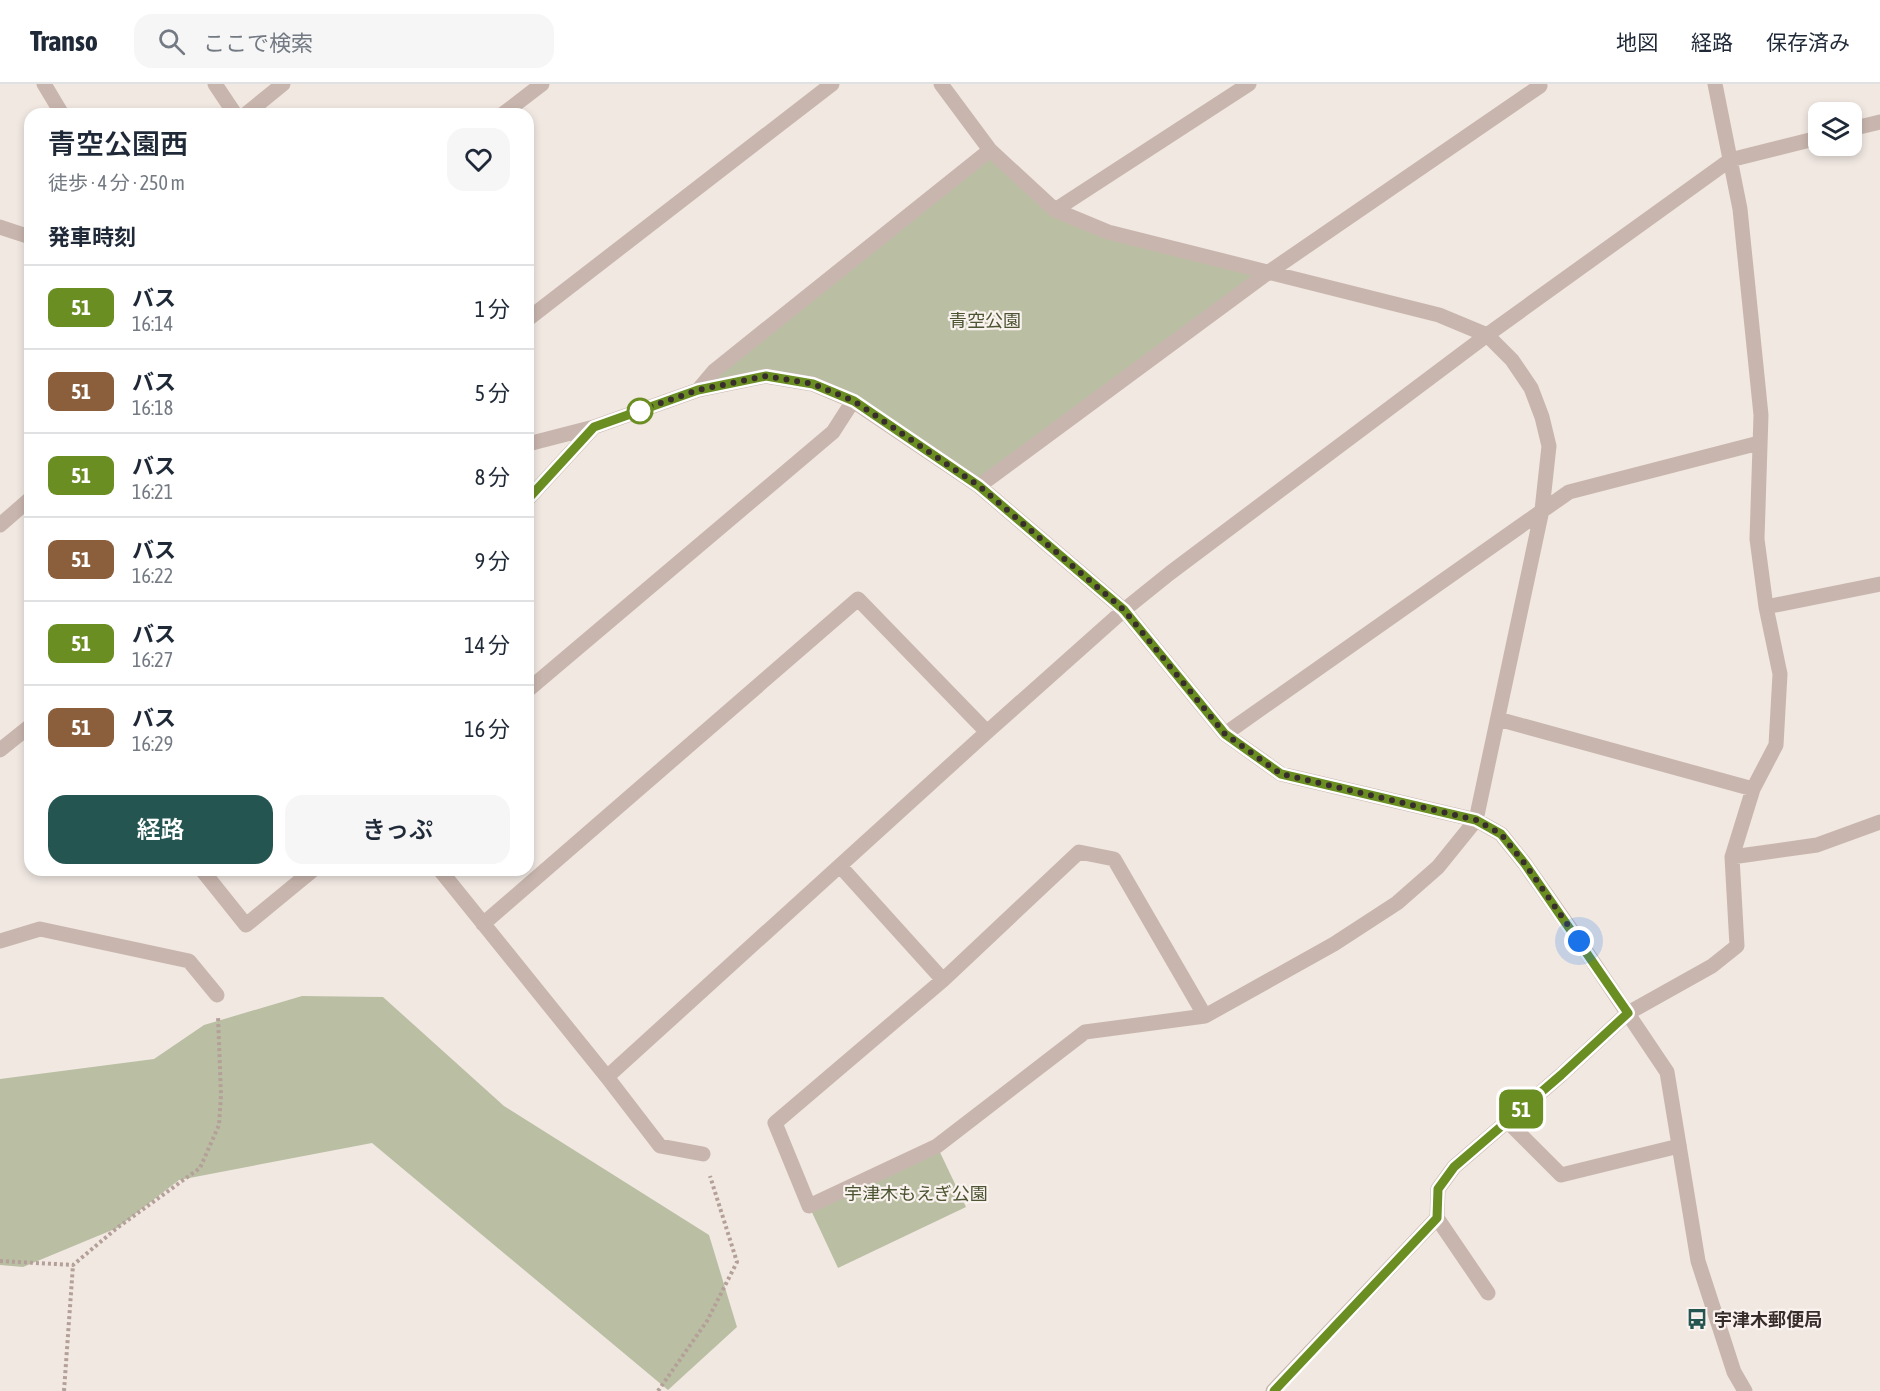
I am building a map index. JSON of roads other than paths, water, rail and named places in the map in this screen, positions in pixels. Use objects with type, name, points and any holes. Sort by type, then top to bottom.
[{"type":"street","points":[[44,84],[58,108]]},
{"type":"street","points":[[215,84],[231,108]]},
{"type":"street","points":[[253,108],[283,84]]},
{"type":"street","points":[[511,108],[542,84]]},
{"type":"street","points":[[534,314],[832,84]]},
{"type":"street","points":[[941,84],[990,150],[1055,210],[1108,232],[1439,315],[1487,335],[1512,360],[1525,379],[1531,388],[1542,417],[1549,446],[1542,510],[1476,820],[1438,867],[1397,903],[1334,944],[1205,1016],[1084,1032],[937,1146],[809,1206],[775,1123],[943,980],[1079,852],[1114,859],[1205,1016]]},
{"type":"street","points":[[1055,210],[1249,84]]},
{"type":"street","points":[[1488,1293],[1437,1218],[1438,1189],[1454,1167],[1628,1013],[1712,966],[1737,946],[1731,857],[1753,789],[1776,745],[1780,674],[1766,607],[1756,539],[1761,415],[1740,209],[1715,84]]},
{"type":"street","points":[[979,486],[1269,272],[1540,85]]},
{"type":"street","points":[[1862,126],[1880,122]]},
{"type":"street","points":[[607,1077],[987,732],[1124,610],[1170,573],[1487,335],[1730,160],[1808,140]]},
{"type":"street","points":[[698,390],[714,371],[990,150]]},
{"type":"street","points":[[0,227],[24,235]]},
{"type":"street","points":[[534,442],[594,427],[698,390],[766,376],[813,384],[854,401],[979,486],[1124,610],[1225,734],[1281,774],[1476,820],[1501,834],[1579,941],[1667,1072],[1698,1261],[1734,1372],[1744,1391]]},
{"type":"street","points":[[534,685],[833,432],[854,401]]},
{"type":"street","points":[[534,492],[594,427]]},
{"type":"street","points":[[1225,734],[1569,492],[1759,443]]},
{"type":"street","points":[[0,525],[24,504]]},
{"type":"street","points":[[1766,607],[1880,584]]},
{"type":"street","points":[[483,924],[858,598],[987,732]]},
{"type":"street","points":[[1498,719],[1753,789]]},
{"type":"street","points":[[0,750],[24,731]]},
{"type":"street","points":[[1731,857],[1817,845],[1880,822]]},
{"type":"street","points":[[840,866],[943,980]]},
{"type":"street","points":[[207,876],[246,925],[306,876]]},
{"type":"street","points":[[445,876],[660,1146],[703,1154]]},
{"type":"street","points":[[0,941],[40,929],[189,961],[217,995]]},
{"type":"street","points":[[1507,1121],[1562,1175],[1678,1146]]},
{"type":"street","points":[[1274,1391],[1437,1218]]},
{"type":"place","name":"宇津木郵便局","points":[[1697,1319]]},
{"type":"park label","name":"青空公園","points":[[985,320]]},
{"type":"park label","name":"宇津木もえぎ公園","points":[[916,1193]]}]
